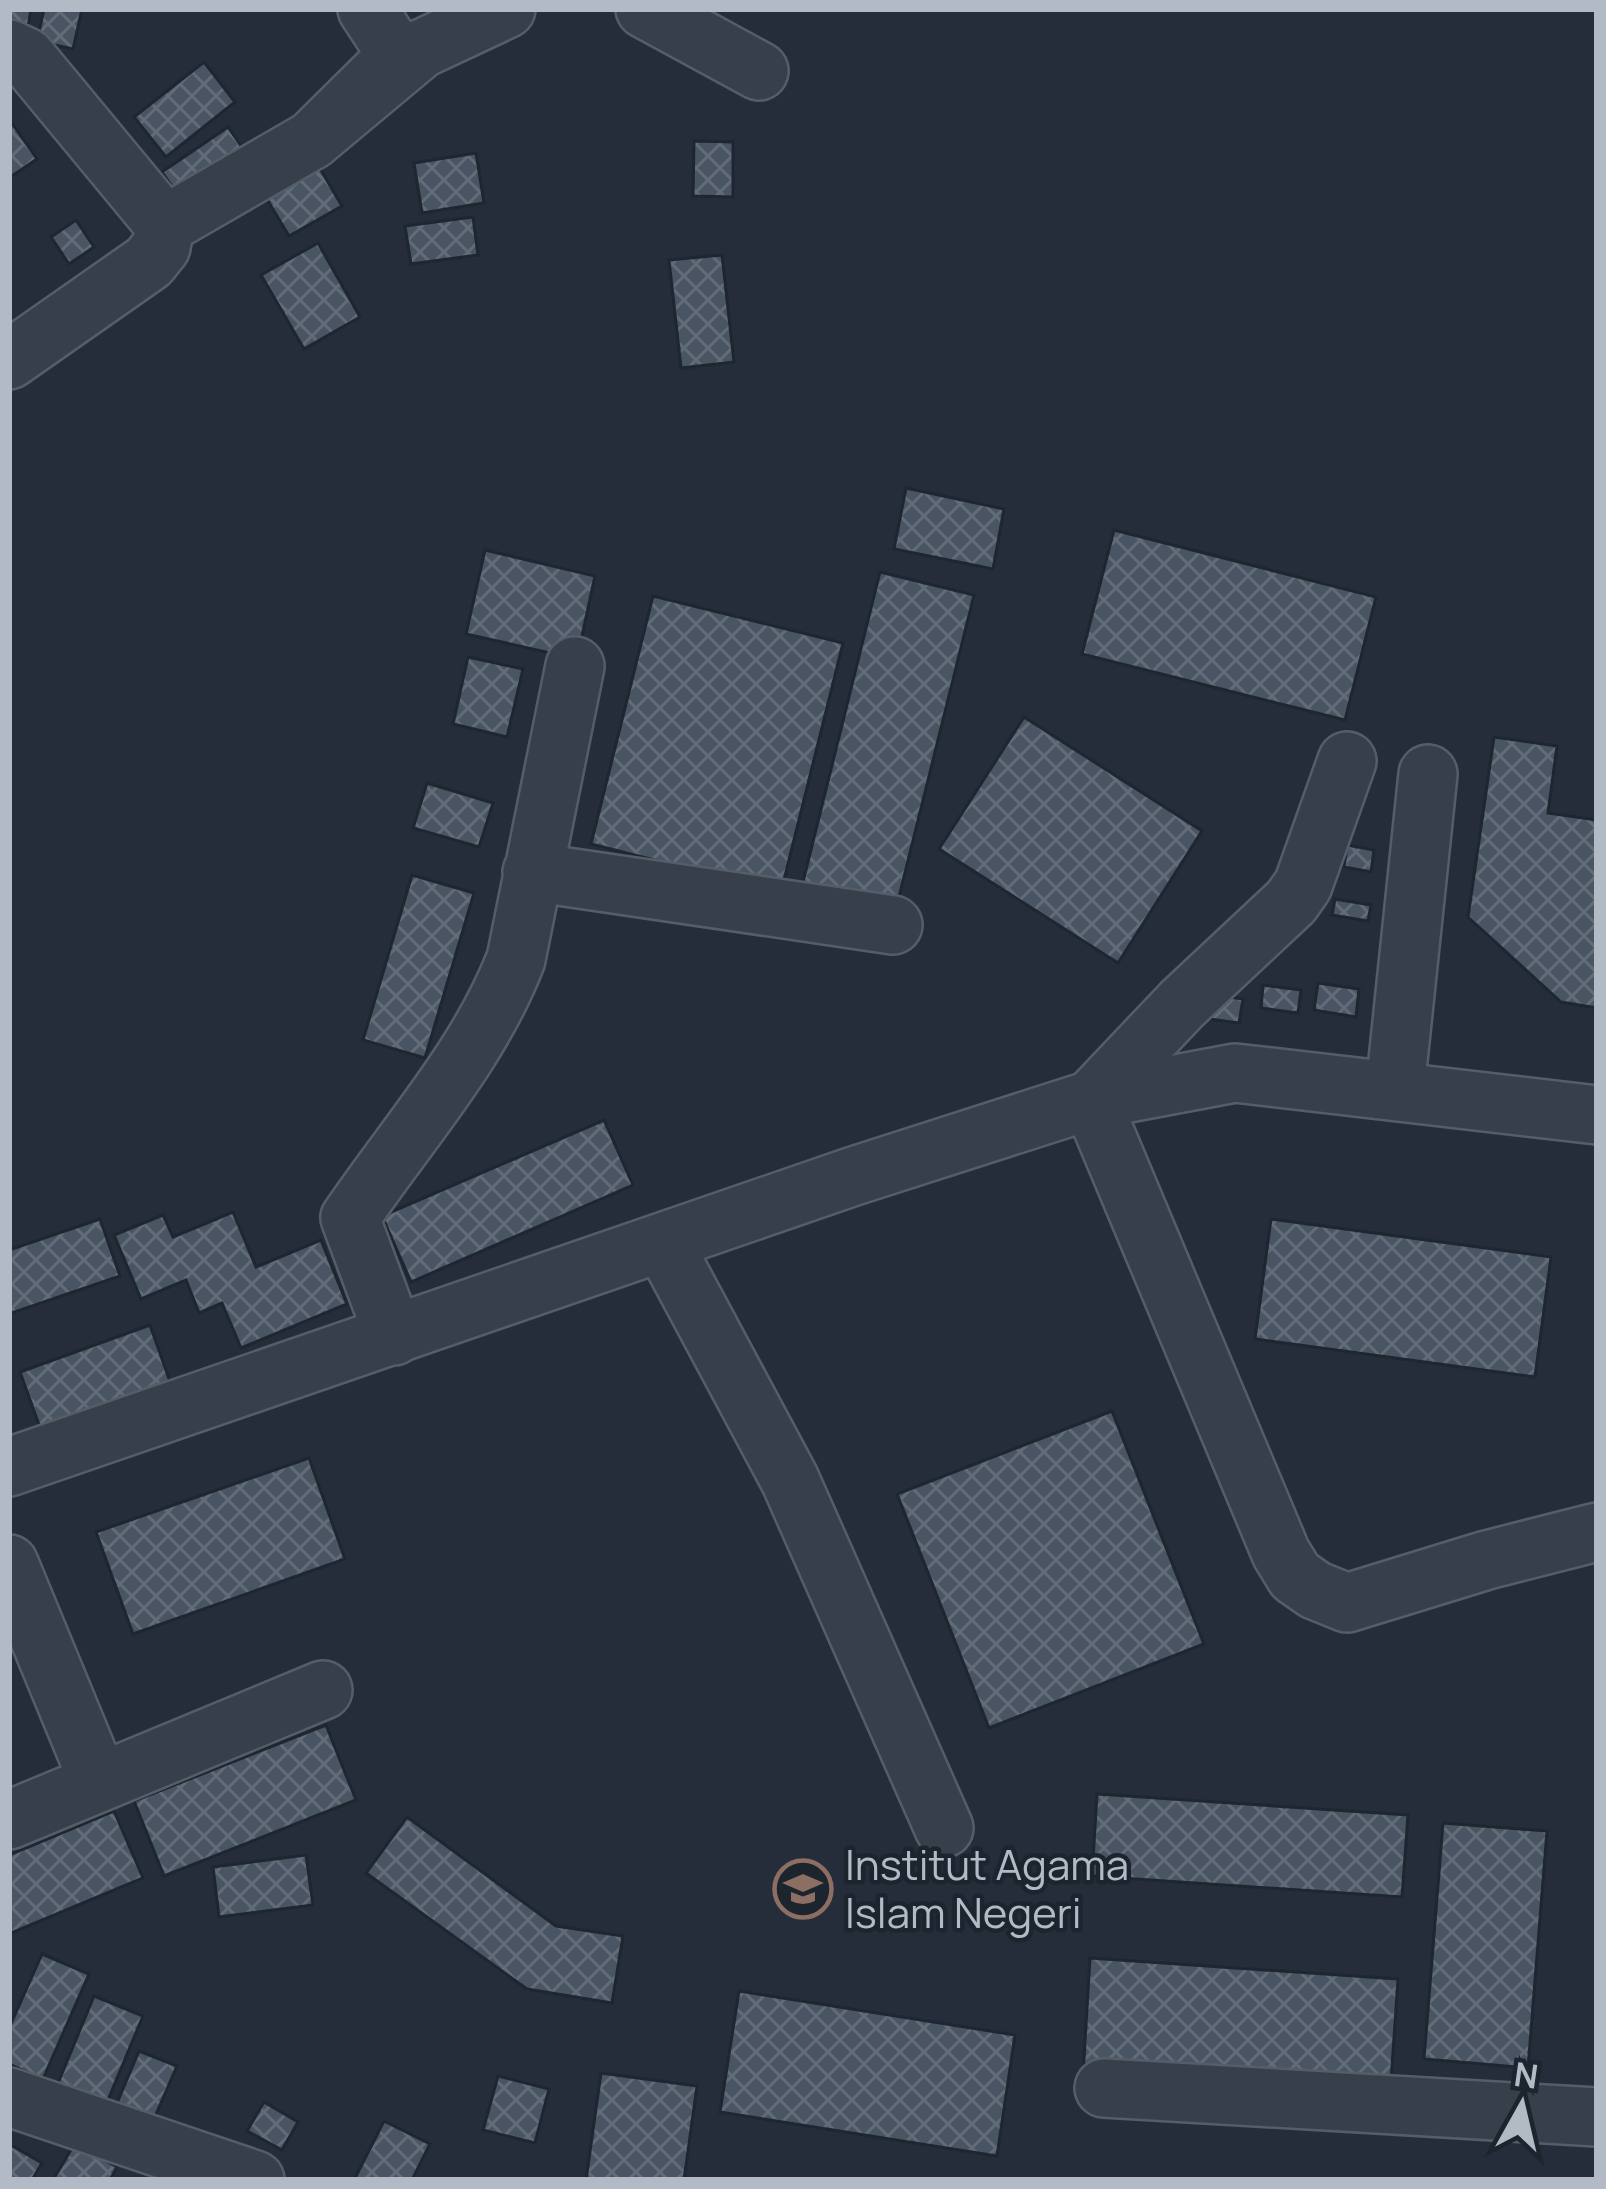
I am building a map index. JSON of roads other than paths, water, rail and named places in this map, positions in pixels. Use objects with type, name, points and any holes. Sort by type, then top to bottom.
[{"type":"street","points":[[312,140],[404,50],[390,44],[367,9]]},
{"type":"street","points":[[165,226],[312,140],[421,50],[506,9]]},
{"type":"street","points":[[645,9],[759,70]]},
{"type":"street","points":[[9,50],[26,57],[165,226],[164,239],[149,262],[9,360]]},
{"type":"street","points":[[394,1336],[350,1218],[399,1146],[436,1105],[506,987],[516,959],[575,666]]},
{"type":"street","points":[[1091,1100],[1182,1004],[1291,902],[1303,885],[1347,761]]},
{"type":"street","points":[[1395,1089],[1428,774]]},
{"type":"street","points":[[532,872],[893,925]]},
{"type":"street","points":[[9,1468],[854,1176],[1091,1100],[1234,1073],[1597,1115]]},
{"type":"street","points":[[1091,1100],[1272,1532],[1295,1576],[1348,1604],[1486,1560],[1597,1532]]},
{"type":"street","points":[[663,1243],[790,1480],[944,1828]]},
{"type":"street","points":[[9,1564],[99,1782]]},
{"type":"street","points":[[9,1820],[323,1690]]},
{"type":"street","points":[[1104,2088],[1597,2116]]},
{"type":"street","points":[[9,2097],[255,2180]]},
{"type":"place","name":"Institut Agama Islam Negeri","points":[[803,1889]]}]
